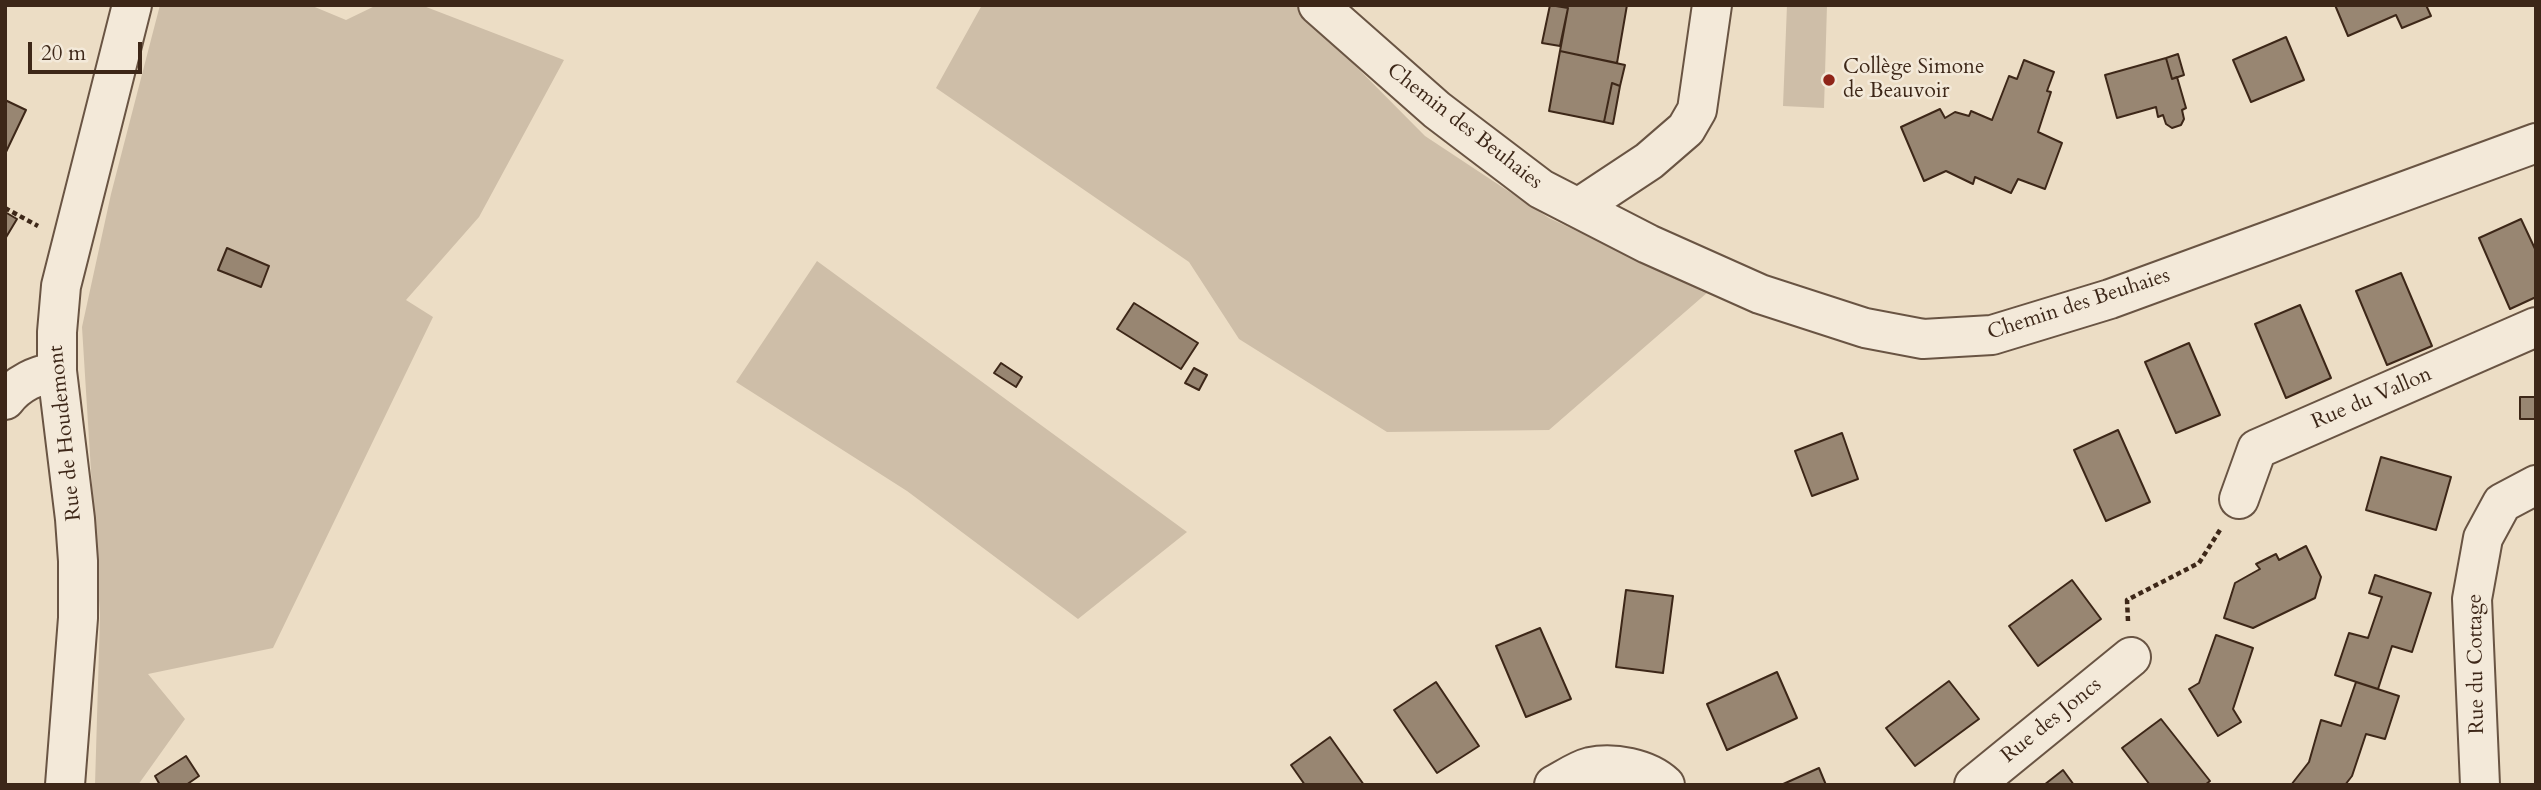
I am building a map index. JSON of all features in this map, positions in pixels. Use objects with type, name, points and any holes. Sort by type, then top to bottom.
[{"type":"street","name":"Rue de Houdemont","points":[[65,785],[78,618],[78,561],[57,371],[57,332],[61,286],[132,5]]},
{"type":"street","name":"Chemin des Beuhaies","points":[[1318,5],[1437,110],[1541,189],[1648,244],[1760,294],[1865,328],[1923,339],[1992,335],[2110,299],[2536,143]]},
{"type":"street","points":[[1578,208],[1649,162],[1686,129],[1697,110],[1712,5]]},
{"type":"street","name":"Rue du Vallon","points":[[2239,499],[2257,449],[2536,327]]},
{"type":"street","points":[[5,400],[12,390],[34,376],[57,371]]},
{"type":"street","name":"Rue du Cottage","points":[[2480,785],[2472,599],[2483,538],[2502,503],[2536,485]]},
{"type":"street","name":"Rue des Joncs","points":[[1974,785],[2131,657]]},
{"type":"street","points":[[1554,785],[1587,767],[1607,765],[1629,768],[1659,779],[1665,785]]},
{"type":"path","points":[[2131,657],[2127,600],[2199,563],[2239,499]]},
{"type":"shaded area","points":[[160,5],[310,5],[346,20],[377,5],[421,5],[564,60],[479,217],[406,300],[433,317],[273,648],[148,674],[185,719],[138,785],[95,785],[100,616],[82,327],[111,194]]},
{"type":"shaded area","points":[[982,5],[1295,5],[1425,136],[1549,218],[1708,292],[1549,430],[1387,432],[1239,339],[1189,262],[936,88]]},
{"type":"shaded area","points":[[1787,5],[1827,5],[1824,108],[1783,106]]},
{"type":"shaded area","points":[[817,261],[1187,532],[1078,619],[907,491],[736,382]]},
{"type":"building","points":[[1550,5],[1568,8],[1560,46],[1542,43]]},
{"type":"building","points":[[1554,5],[1627,5],[1617,63],[1560,51],[1568,8]]},
{"type":"building","points":[[2335,5],[2426,5],[2431,16],[2402,28],[2396,15],[2348,36]]},
{"type":"building","points":[[2286,37],[2304,80],[2251,102],[2233,60]]},
{"type":"building","points":[[1560,51],[1625,65],[1620,86],[1612,83],[1604,122],[1549,111]]},
{"type":"building","points":[[2178,54],[2184,75],[2172,79],[2166,58]]},
{"type":"building","points":[[2166,58],[2172,79],[2177,77],[2186,108],[2182,110],[2184,119],[2181,125],[2172,128],[2166,124],[2163,115],[2158,117],[2156,107],[2117,118],[2105,75]]},
{"type":"building","points":[[2024,60],[2054,72],[2047,91],[2051,92],[2038,132],[2062,143],[2045,189],[2018,179],[2011,193],[1975,177],[1973,184],[1946,171],[1924,181],[1901,127],[1940,109],[1945,118],[1955,112],[1969,116],[1971,111],[1992,120],[2009,76],[2017,79]]},
{"type":"building","points":[[1612,83],[1620,86],[1613,124],[1604,122]]},
{"type":"building","points":[[5,100],[26,110],[5,154]]},
{"type":"building","points":[[5,212],[17,219],[5,239]]},
{"type":"building","points":[[2521,219],[2536,251],[2536,297],[2510,309],[2479,238]]},
{"type":"building","points":[[227,248],[269,266],[261,287],[218,270]]},
{"type":"building","points":[[2401,273],[2432,346],[2387,365],[2356,291]]},
{"type":"building","points":[[1134,303],[1198,343],[1181,369],[1117,329]]},
{"type":"building","points":[[2300,305],[2331,378],[2286,398],[2255,324]]},
{"type":"building","points":[[2189,343],[2220,415],[2176,433],[2145,362]]},
{"type":"building","points":[[1001,363],[1022,377],[1016,387],[994,373]]},
{"type":"building","points":[[1194,368],[1207,375],[1199,390],[1185,383]]},
{"type":"building","points":[[2520,397],[2535,397],[2536,419],[2520,419]]},
{"type":"building","points":[[2118,430],[2150,502],[2106,521],[2074,450]]},
{"type":"building","points":[[1842,433],[1858,479],[1812,496],[1795,451]]},
{"type":"building","points":[[2381,457],[2451,477],[2436,530],[2366,510]]},
{"type":"building","points":[[2306,546],[2321,577],[2315,598],[2253,628],[2224,618],[2235,583],[2260,569],[2256,564],[2276,554],[2279,560]]},
{"type":"building","points":[[2375,575],[2431,593],[2412,652],[2392,646],[2378,689],[2335,675],[2349,633],[2368,638],[2382,597],[2369,593]]},
{"type":"building","points":[[2072,580],[2101,619],[2038,666],[2009,626]]},
{"type":"building","points":[[1626,590],[1673,596],[1663,673],[1616,667]]},
{"type":"building","points":[[1540,628],[1571,699],[1526,717],[1496,646]]},
{"type":"building","points":[[2216,635],[2253,648],[2233,709],[2241,722],[2218,736],[2189,689],[2199,683]]},
{"type":"building","points":[[1777,672],[1797,718],[1727,750],[1707,704]]},
{"type":"building","points":[[1949,681],[1979,719],[1915,766],[1886,728]]},
{"type":"building","points":[[1436,682],[1479,746],[1437,773],[1394,710]]},
{"type":"building","points":[[2356,682],[2399,696],[2385,739],[2366,734],[2352,776],[2345,785],[2291,785],[2309,762],[2321,720],[2341,726]]},
{"type":"building","points":[[2161,719],[2210,781],[2205,785],[2150,785],[2122,748]]},
{"type":"building","points":[[1330,737],[1364,785],[1305,785],[1291,765]]},
{"type":"building","points":[[186,756],[199,776],[186,785],[160,785],[155,776]]},
{"type":"building","points":[[1819,768],[1826,785],[1781,785]]},
{"type":"building","points":[[2063,770],[2074,785],[2044,785]]},
{"type":"place","name":"Collège Simone de Beauvoir","points":[[1829,80]]}]
